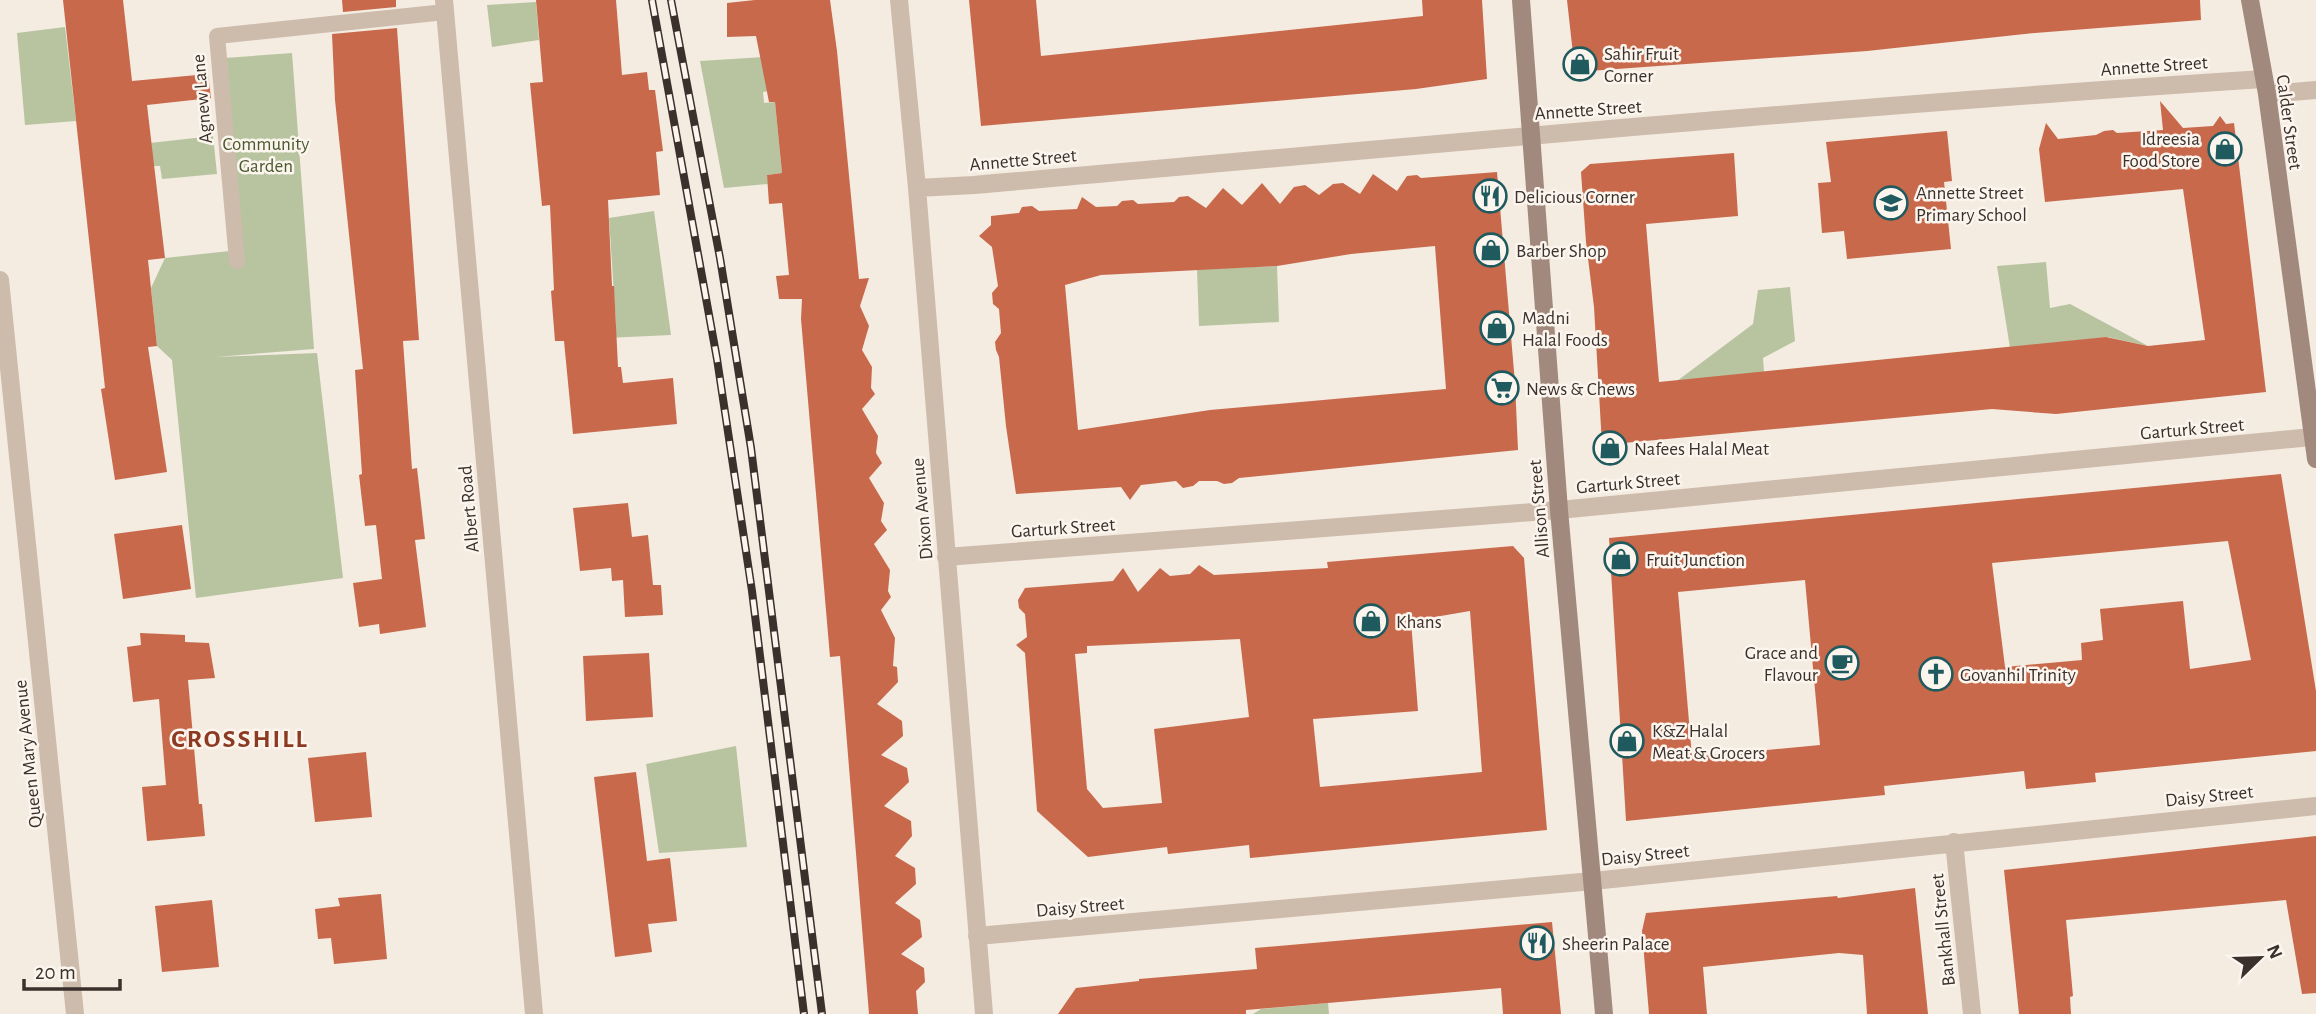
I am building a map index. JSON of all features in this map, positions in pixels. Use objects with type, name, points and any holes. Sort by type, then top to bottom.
[{"type":"street","name":"Dixon Avenue","points":[[899,0],[917,188],[984,1014]]},
{"type":"street","name":"Allison Street","points":[[1521,0],[1559,510],[1604,1014]]},
{"type":"street","name":"Calder Street","points":[[2250,0],[2265,87],[2316,459]]},
{"type":"street","name":"Albert Road","points":[[444,6],[534,1014]]},
{"type":"street","name":"Annette Street","points":[[917,188],[1998,96],[2265,87],[2316,90]]},
{"type":"street","name":"Queen Mary Avenue","points":[[0,280],[75,1014]]},
{"type":"street","name":"Garturk Street","points":[[946,557],[1559,510],[2312,438]]},
{"type":"street","name":"Daisy Street","points":[[977,936],[1593,881],[2316,806]]},
{"type":"street","name":"Bankhall Street","points":[[1954,842],[1972,1014]]},
{"type":"lane","name":"Agnew Lane","points":[[237,261],[217,36],[444,6]]},
{"type":"green space","points":[[536,2],[539,40],[492,47],[487,5]]},
{"type":"green space","points":[[65,27],[76,121],[25,125],[17,33]]},
{"type":"green space","name":"Community Garden","points":[[292,53],[314,349],[215,357],[317,353],[343,578],[196,598],[172,360],[157,346],[151,288],[165,258],[239,250],[225,58]]},
{"type":"green space","points":[[780,56],[783,89],[763,92],[764,103],[775,102],[782,173],[767,175],[768,184],[724,188],[700,61]]},
{"type":"green space","points":[[213,136],[217,174],[162,179],[160,166],[154,166],[132,145]]},
{"type":"green space","points":[[654,211],[671,335],[606,338],[616,324],[609,218]]},
{"type":"green space","points":[[2046,262],[2050,308],[2070,304],[2148,346],[2108,337],[2010,348],[1997,266]]},
{"type":"green space","points":[[1277,266],[1279,322],[1199,326],[1197,269]]},
{"type":"green space","points":[[1790,287],[1795,341],[1763,358],[1764,372],[1677,381],[1753,324],[1758,290]]},
{"type":"green space","points":[[736,746],[747,847],[659,853],[646,764]]},
{"type":"green space","points":[[1328,1003],[1329,1014],[1253,1014],[1261,1009]]},
{"type":"building","points":[[63,0],[123,0],[132,81],[208,74],[211,98],[147,105],[165,258],[148,260],[157,346],[148,347],[167,472],[115,480],[101,389],[105,388]]},
{"type":"building","points":[[342,0],[396,0],[396,7],[343,12]]},
{"type":"building","points":[[536,0],[616,0],[622,75],[647,72],[649,90],[655,90],[663,151],[656,152],[660,195],[608,200],[612,286],[618,367],[621,367],[623,383],[673,378],[677,424],[573,434],[564,341],[555,341],[551,291],[554,290],[550,205],[542,206],[530,83],[543,82]]},
{"type":"building","points":[[755,0],[830,0],[859,279],[869,278],[860,306],[869,326],[862,350],[872,367],[871,388],[875,394],[862,409],[878,436],[876,453],[882,463],[869,478],[884,503],[881,521],[887,530],[874,544],[890,570],[888,591],[891,597],[881,610],[895,638],[893,666],[897,667],[898,682],[877,704],[902,721],[903,736],[881,755],[907,768],[909,782],[884,806],[911,821],[912,836],[895,856],[915,868],[916,884],[895,903],[920,920],[922,937],[901,954],[924,968],[925,982],[916,991],[918,1014],[869,1014],[840,656],[830,657],[801,319],[802,299],[779,299],[776,276],[789,275],[782,203],[769,204],[767,175],[782,173],[775,102],[769,102],[756,36],[727,37],[727,3]]},
{"type":"building","points":[[969,0],[1036,0],[1041,56],[1423,16],[1422,0],[1482,0],[1487,79],[1416,89],[981,126]]},
{"type":"building","points":[[1567,0],[2200,0],[2201,20],[2035,33],[1867,51],[1575,72]]},
{"type":"building","points":[[397,28],[419,340],[403,341],[412,469],[417,468],[425,539],[415,540],[426,627],[380,634],[379,624],[359,627],[353,583],[382,579],[376,525],[365,526],[359,475],[362,474],[355,370],[363,369],[335,100],[332,34]]},
{"type":"building","points":[[2160,101],[2183,128],[2213,126],[2220,116],[2226,124],[2234,123],[2266,392],[2056,414],[1992,409],[1602,445],[1594,307],[1581,172],[1590,164],[1734,153],[1738,216],[1646,224],[1659,382],[2106,337],[2148,346],[2205,340],[2183,189],[2045,202],[2039,149],[2046,123],[2058,139],[2096,135],[2113,130],[2117,133],[2163,130]]},
{"type":"building","points":[[1947,131],[1952,181],[1944,182],[1951,249],[1847,259],[1844,231],[1822,233],[1818,183],[1831,182],[1826,142]]},
{"type":"building","points":[[1497,172],[1518,450],[1239,478],[1224,484],[1217,481],[1199,481],[1193,486],[1183,488],[1176,481],[1141,485],[1130,500],[1121,487],[1016,494],[995,342],[1001,333],[999,309],[993,304],[992,293],[998,286],[992,247],[979,236],[991,225],[991,216],[1019,213],[1022,207],[1032,206],[1039,211],[1077,209],[1082,197],[1096,207],[1117,206],[1122,201],[1133,200],[1138,204],[1174,202],[1179,197],[1188,196],[1206,208],[1223,188],[1242,205],[1262,183],[1280,204],[1294,187],[1305,185],[1319,195],[1333,184],[1343,183],[1360,194],[1373,174],[1397,191],[1407,176],[1417,175],[1421,178]],"holes":[[[1435,246],[1446,389],[1210,410],[1078,430],[1065,285],[1101,275],[1277,266],[1351,254]]]},
{"type":"building","points":[[2281,474],[2316,691],[2316,751],[2095,773],[2096,782],[2026,789],[2024,771],[1884,786],[1885,795],[1626,821],[1609,538]],"holes":[[[2228,541],[2251,660],[2190,669],[2183,601],[2100,609],[2103,640],[2081,643],[2082,660],[2005,667],[1992,563]],[[1805,580],[1820,745],[1692,757],[1678,592]]]},
{"type":"building","points":[[628,503],[632,537],[648,535],[653,585],[661,585],[663,615],[625,617],[623,580],[612,581],[611,568],[580,571],[573,508]]},
{"type":"building","points":[[182,525],[191,589],[123,599],[114,534]]},
{"type":"building","points":[[1513,546],[1524,558],[1547,830],[1250,858],[1249,845],[1168,854],[1167,847],[1088,857],[1037,811],[1025,653],[1016,645],[1027,637],[1025,614],[1019,608],[1018,600],[1025,588],[1113,581],[1123,568],[1138,592],[1160,568],[1170,576],[1190,574],[1199,565],[1214,575],[1328,568],[1327,562]],"holes":[[[1470,611],[1482,772],[1320,787],[1313,719],[1418,711],[1411,621]],[[1240,639],[1249,717],[1154,729],[1162,803],[1103,808],[1087,789],[1075,654],[1087,653],[1087,646]]]},
{"type":"building","points":[[140,633],[185,635],[185,642],[209,643],[215,678],[188,680],[199,804],[202,804],[205,836],[147,841],[142,787],[166,785],[159,699],[133,702],[127,647],[141,645]]},
{"type":"building","points":[[649,653],[653,717],[586,721],[583,656]]},
{"type":"building","points":[[366,752],[372,817],[315,822],[308,758]]},
{"type":"building","points":[[636,772],[647,861],[670,858],[677,921],[648,924],[652,952],[615,957],[594,777]]},
{"type":"building","points":[[2316,836],[2316,993],[2302,994],[2286,900],[2066,920],[2073,996],[2070,997],[2071,1014],[2019,1014],[2004,870]]},
{"type":"building","points":[[1915,888],[1928,1014],[1867,1014],[1863,955],[1839,953],[1703,967],[1707,1014],[1649,1014],[1642,931],[1646,913],[1838,898]]},
{"type":"building","points":[[381,894],[387,959],[334,964],[331,938],[318,939],[315,909],[340,906],[338,898]]},
{"type":"building","points":[[212,900],[219,967],[162,972],[155,906]]},
{"type":"building","points":[[1552,922],[1561,1014],[1503,1014],[1501,988],[1246,1010],[1246,1014],[1058,1014],[1076,988],[1139,979],[1257,969],[1255,948]]},
{"type":"railway","points":[[652,0],[717,359],[752,591],[804,1014]]},
{"type":"railway","points":[[671,0],[720,258],[751,448],[822,1014]]},
{"type":"place","name":"Sahir Fruit Corner","points":[[1580,64]]},
{"type":"place","name":"Idreesia Food Store","points":[[2225,149]]},
{"type":"place","name":"Delicious Corner","points":[[1490,196]]},
{"type":"place","name":"Annette Street Primary School","points":[[1891,203]]},
{"type":"place","name":"Barber Shop","points":[[1491,250]]},
{"type":"place","name":"Madni Halal Foods","points":[[1497,328]]},
{"type":"place","name":"News & Chews","points":[[1502,388]]},
{"type":"place","name":"Nafees Halal Meat","points":[[1610,448]]},
{"type":"place","name":"Fruit Junction","points":[[1621,559]]},
{"type":"place","name":"Khans","points":[[1371,621]]},
{"type":"place","name":"Grace and Flavour","points":[[1842,663]]},
{"type":"place","name":"Govanhil Trinity","points":[[1936,674]]},
{"type":"place","name":"K&Z Halal Meat & Grocers","points":[[1627,741]]},
{"type":"place","name":"Sheerin Palace","points":[[1537,943]]},
{"type":"district","name":"CROSSHILL","points":[[240,738]]}]
